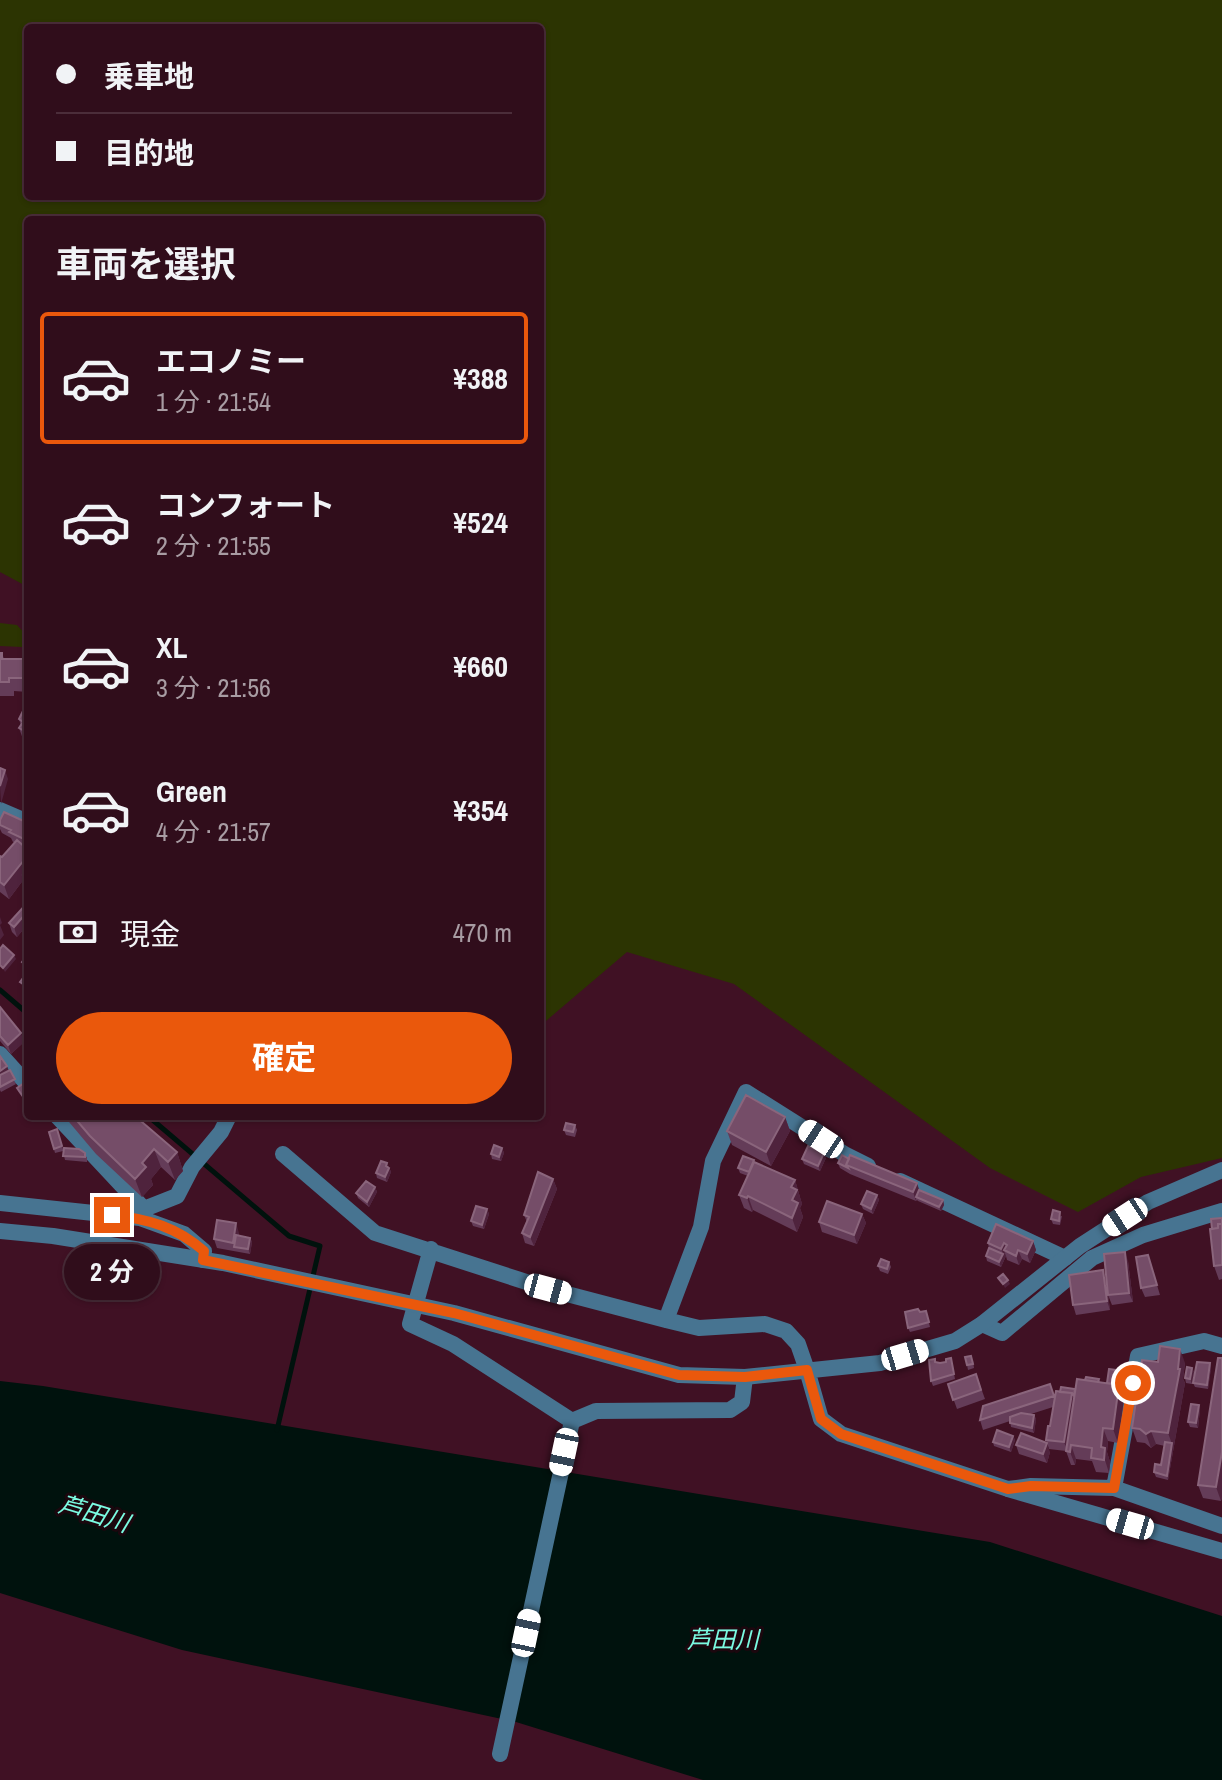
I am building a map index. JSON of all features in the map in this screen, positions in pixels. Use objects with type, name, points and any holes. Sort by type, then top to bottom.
[{"type":"street","points":[[0,810],[24,820]]},
{"type":"street","points":[[0,1054],[24,1081]]},
{"type":"street","points":[[666,1320],[701,1227],[713,1161],[746,1092],[846,1155],[1065,1258]]},
{"type":"street","points":[[60,1120],[142,1214]]},
{"type":"street","points":[[142,1214],[177,1196],[192,1167],[227,1120]]},
{"type":"street","points":[[283,1154],[375,1233],[548,1289],[699,1328],[765,1324],[786,1331],[798,1344],[821,1419],[841,1434],[1008,1489],[1222,1551]]},
{"type":"street","points":[[0,1231],[53,1236],[203,1260],[416,1305],[679,1375],[745,1377],[880,1363],[955,1341],[982,1324],[1065,1258],[1148,1202],[1222,1170]]},
{"type":"street","points":[[0,1203],[142,1214],[184,1234],[204,1251],[203,1260]]},
{"type":"street","points":[[982,1324],[1002,1333],[1092,1258],[1143,1235],[1222,1211]]},
{"type":"street","points":[[431,1249],[410,1324],[453,1344],[572,1421]]},
{"type":"street","points":[[1114,1488],[1138,1356],[1204,1341],[1222,1346]]},
{"type":"street","points":[[572,1421],[596,1411],[730,1410],[742,1402],[745,1377]]},
{"type":"street","points":[[500,1754],[572,1421]]},
{"type":"street","points":[[1008,1489],[1031,1486],[1114,1488],[1222,1526]]},
{"type":"green space","points":[[0,0],[1222,0],[1222,1158],[1141,1177],[1078,1212],[990,1168],[734,984],[627,952],[544,1023],[544,216],[24,216],[24,585],[0,572]]},
{"type":"green space","points":[[0,623],[17,625],[24,633],[24,650],[22,647],[0,646]]},
{"type":"water","name":"芦田川","points":[[0,1381],[990,1542],[1222,1616],[1222,1780],[703,1780],[516,1722],[182,1650],[0,1593]]},
{"type":"building","points":[[0,653],[2,659],[24,659],[24,678],[9,678],[9,682],[0,682]]},
{"type":"building","points":[[24,709],[24,731],[19,728],[23,722],[19,719]]},
{"type":"building","points":[[0,768],[5,770],[0,786]]},
{"type":"building","points":[[4,812],[24,821],[24,839],[0,825]]},
{"type":"building","points":[[17,840],[24,846],[24,860],[4,885],[0,882],[2,857]]},
{"type":"building","points":[[24,906],[24,916],[14,927],[9,923]]},
{"type":"building","points":[[3,945],[14,955],[3,968],[0,965],[0,949]]},
{"type":"building","points":[[0,1007],[21,1033],[8,1045],[0,1036]]},
{"type":"building","points":[[0,1056],[7,1066],[0,1071]]},
{"type":"building","points":[[10,1070],[15,1079],[0,1087],[0,1075]]},
{"type":"building","points":[[24,1083],[24,1098],[17,1088]]},
{"type":"building","points":[[746,1095],[785,1117],[766,1152],[727,1131]]},
{"type":"building","points":[[76,1120],[140,1120],[177,1152],[168,1162],[154,1149],[142,1163],[146,1167],[135,1179]]},
{"type":"building","points":[[566,1123],[575,1125],[573,1132],[564,1130]]},
{"type":"building","points":[[57,1129],[62,1146],[54,1149],[49,1132]]},
{"type":"building","points":[[494,1145],[502,1148],[499,1157],[491,1154]]},
{"type":"building","points":[[808,1146],[824,1153],[818,1166],[802,1159]]},
{"type":"building","points":[[64,1148],[79,1149],[85,1157],[63,1156]]},
{"type":"building","points":[[842,1155],[849,1159],[848,1168],[838,1163]]},
{"type":"building","points":[[850,1155],[917,1183],[913,1192],[846,1165]]},
{"type":"building","points":[[743,1156],[754,1160],[749,1172],[738,1168]]},
{"type":"building","points":[[381,1161],[387,1163],[389,1168],[385,1177],[376,1173]]},
{"type":"building","points":[[754,1162],[795,1180],[791,1187],[797,1190],[792,1200],[798,1203],[792,1218],[748,1196],[739,1195]]},
{"type":"building","points":[[538,1172],[553,1179],[530,1237],[522,1233],[529,1217],[524,1215]]},
{"type":"building","points":[[366,1181],[375,1187],[367,1202],[356,1193]]},
{"type":"building","points":[[919,1190],[943,1200],[939,1207],[916,1197]]},
{"type":"building","points":[[867,1191],[877,1195],[871,1209],[861,1204]]},
{"type":"building","points":[[827,1201],[862,1214],[854,1235],[819,1222]]},
{"type":"building","points":[[476,1206],[487,1209],[482,1225],[471,1221]]},
{"type":"building","points":[[1053,1210],[1060,1212],[1059,1221],[1051,1219]]},
{"type":"building","points":[[1222,1218],[1222,1224],[1212,1229],[1211,1219]]},
{"type":"building","points":[[217,1220],[236,1223],[233,1243],[214,1239]]},
{"type":"building","points":[[996,1224],[1033,1241],[1027,1254],[1018,1250],[1016,1256],[1004,1250],[1007,1245],[1004,1243],[1001,1249],[988,1243]]},
{"type":"building","points":[[1218,1224],[1222,1224],[1222,1265],[1214,1266],[1210,1229],[1218,1228]]},
{"type":"building","points":[[236,1235],[250,1238],[248,1249],[234,1247]]},
{"type":"building","points":[[989,1248],[1003,1254],[999,1262],[986,1256]]},
{"type":"building","points":[[1125,1252],[1129,1293],[1108,1295],[1104,1254]]},
{"type":"building","points":[[1148,1255],[1157,1285],[1141,1288],[1136,1257]]},
{"type":"building","points":[[881,1259],[889,1262],[887,1269],[878,1266]]},
{"type":"building","points":[[1103,1270],[1107,1301],[1073,1305],[1069,1275]]},
{"type":"building","points":[[1003,1274],[1008,1280],[1003,1284],[998,1278]]},
{"type":"building","points":[[918,1309],[920,1312],[926,1311],[929,1322],[908,1328],[905,1312]]},
{"type":"building","points":[[1160,1346],[1180,1349],[1180,1369],[1168,1433],[1151,1431],[1146,1434],[1132,1428],[1142,1360],[1158,1362]]},
{"type":"building","points":[[971,1356],[973,1364],[967,1365],[965,1357]]},
{"type":"building","points":[[951,1358],[954,1374],[931,1381],[929,1360],[935,1359],[940,1363]]},
{"type":"building","points":[[1218,1358],[1222,1358],[1222,1452],[1216,1487],[1198,1485]]},
{"type":"building","points":[[1197,1362],[1210,1363],[1207,1385],[1193,1383]]},
{"type":"building","points":[[1187,1367],[1192,1368],[1190,1379],[1185,1378]]},
{"type":"building","points":[[1109,1369],[1124,1371],[1122,1389],[1119,1385],[1107,1383]]},
{"type":"building","points":[[976,1374],[981,1390],[953,1400],[948,1384]]},
{"type":"building","points":[[1086,1377],[1099,1379],[1098,1382],[1085,1380]]},
{"type":"building","points":[[1077,1379],[1119,1385],[1113,1429],[1103,1428],[1101,1447],[1105,1448],[1104,1460],[1091,1458],[1092,1448],[1071,1445],[1070,1452],[1066,1451]]},
{"type":"building","points":[[1050,1384],[1054,1396],[980,1420],[983,1406]]},
{"type":"building","points":[[1061,1387],[1075,1389],[1074,1396],[1060,1392]]},
{"type":"building","points":[[1056,1391],[1072,1393],[1064,1442],[1046,1440]]},
{"type":"building","points":[[1191,1404],[1199,1405],[1196,1423],[1188,1422]]},
{"type":"building","points":[[1021,1413],[1034,1415],[1032,1428],[1010,1423],[1010,1417]]},
{"type":"building","points":[[997,1430],[1013,1436],[1009,1447],[993,1442]]},
{"type":"building","points":[[1021,1433],[1047,1443],[1043,1454],[1016,1445]]},
{"type":"building","points":[[1165,1442],[1172,1443],[1167,1476],[1154,1472],[1155,1464],[1161,1465]]},
{"type":"waterway","points":[[0,990],[24,1011]]},
{"type":"waterway","points":[[153,1120],[289,1236],[320,1246],[277,1430]]},
{"type":"route","points":[[112,1215],[140,1218],[184,1234],[204,1251],[203,1260],[454,1313],[679,1375],[745,1377],[807,1370],[821,1419],[841,1434],[1008,1489],[1031,1486],[1114,1488],[1133,1383]]}]
